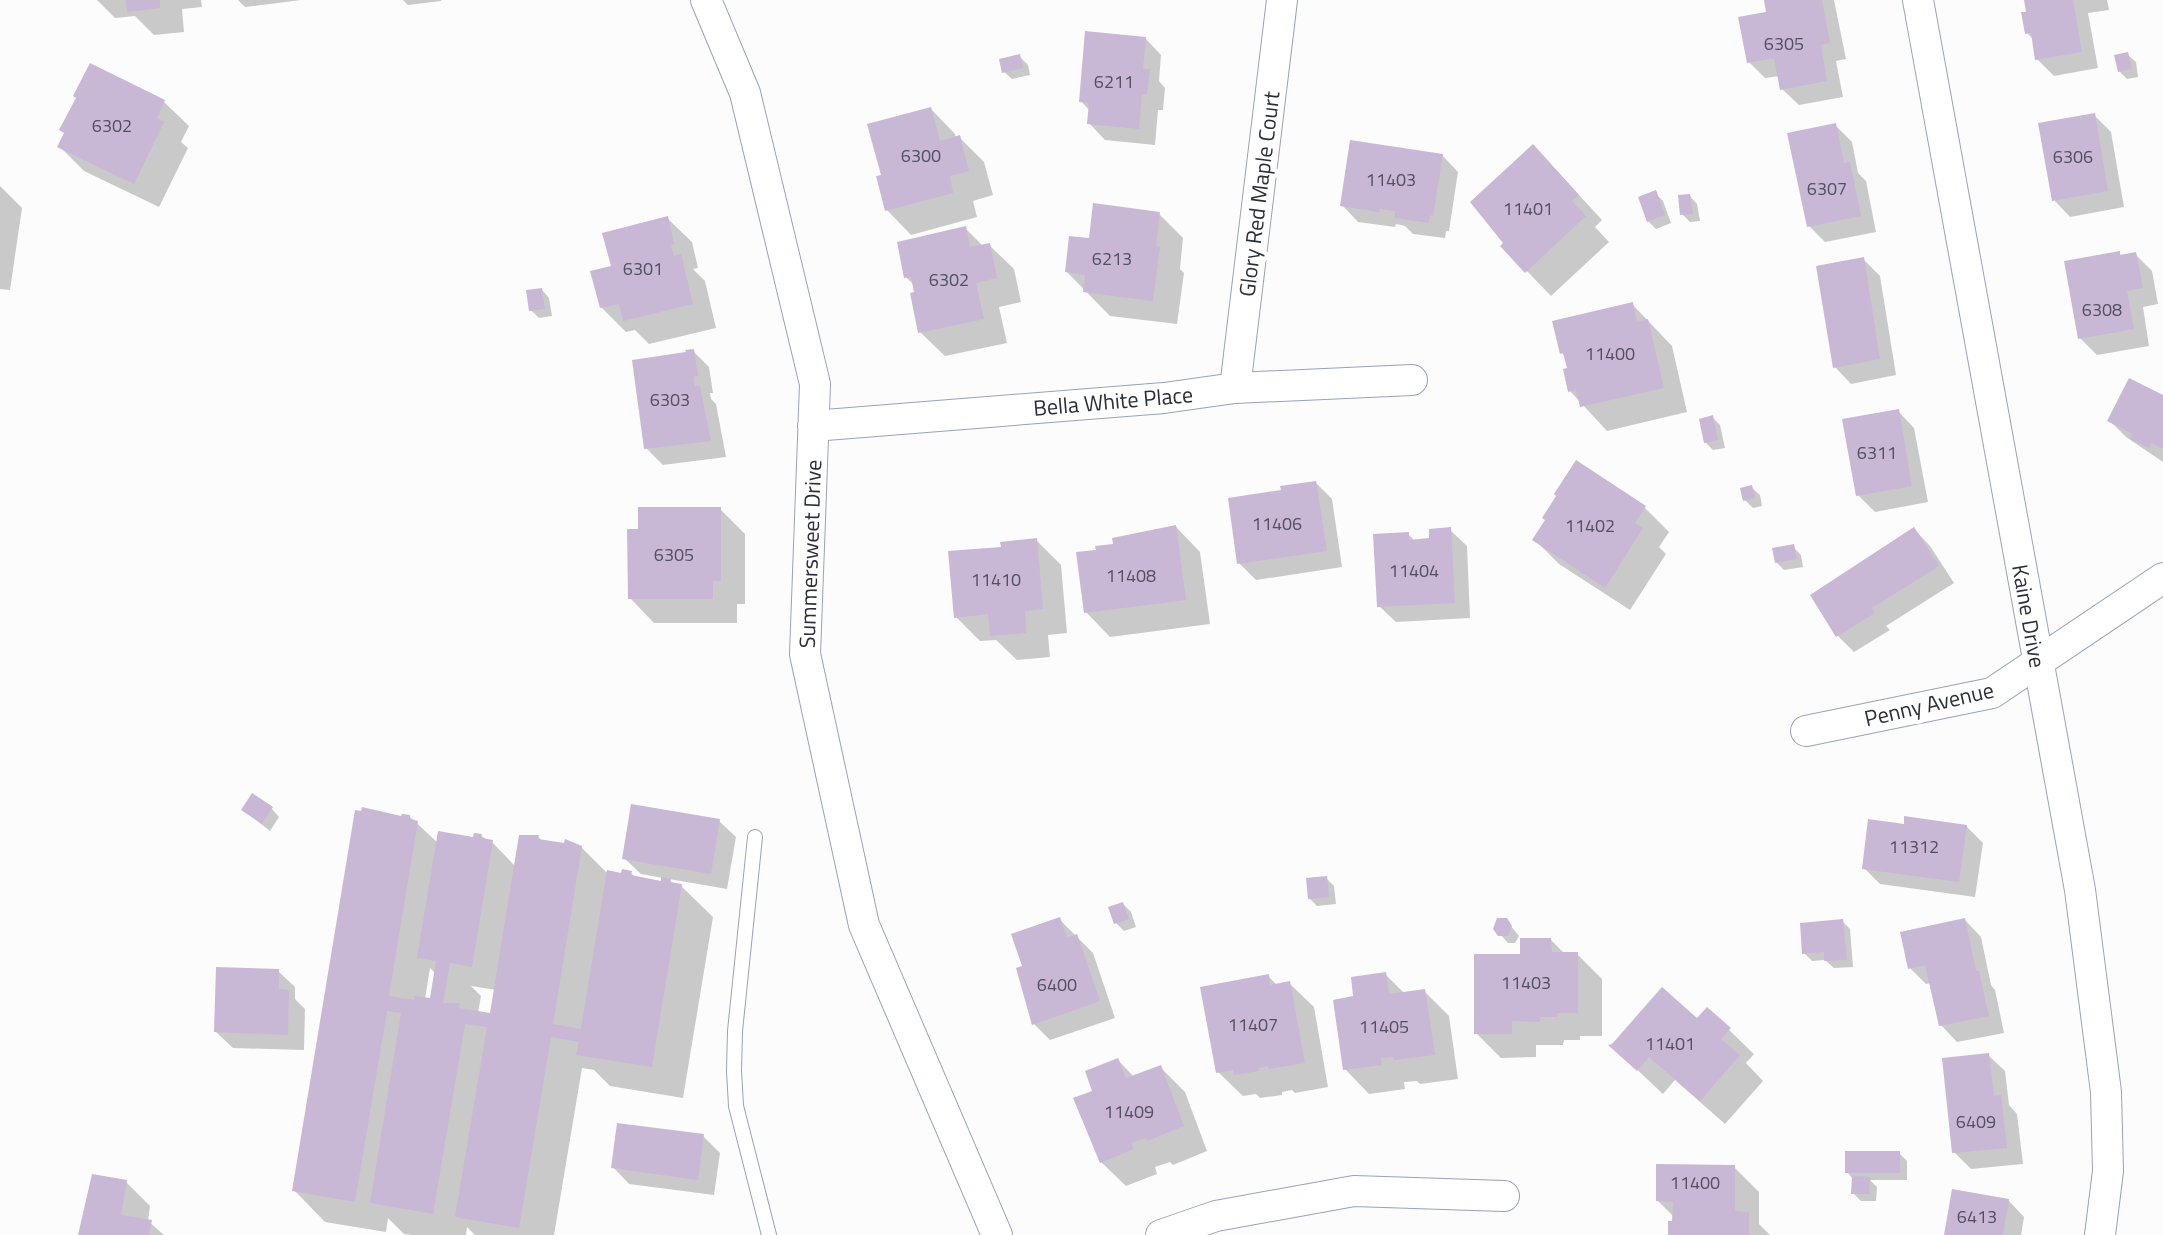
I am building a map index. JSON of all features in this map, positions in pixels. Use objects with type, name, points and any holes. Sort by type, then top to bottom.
[{"type":"street","name":"Summersweet Drive","points":[[706,0],[745,93],[815,384],[805,654],[864,925],[997,1235]]},
{"type":"street","name":"Glory Red Maple Court","points":[[1235,388],[1282,0]]},
{"type":"street","name":"Kaine Drive","points":[[1918,0],[2080,890],[2106,1092],[2108,1171],[2100,1235]]},
{"type":"street","name":"Bella White Place","points":[[813,426],[1164,398],[1235,388],[1412,380]]},
{"type":"street","name":"Penny Avenue","points":[[1806,731],[1992,693],[2163,578]]},
{"type":"street","points":[[1161,1235],[1216,1216],[1354,1191],[1504,1196]]},
{"type":"lane","points":[[755,837],[735,1031],[734,1071],[736,1106],[769,1235]]},
{"type":"building","points":[[126,0],[160,0],[160,8],[127,12]]},
{"type":"building","points":[[1764,0],[1822,0],[1830,43],[1821,45],[1827,81],[1780,90],[1774,58],[1747,63],[1738,17],[1766,12]]},
{"type":"building","points":[[2024,0],[2073,0],[2082,52],[2035,60],[2031,33],[2025,34],[2021,12],[2026,12]]},
{"type":"building","points":[[1085,31],[1146,37],[1143,69],[1150,69],[1147,94],[1142,94],[1139,129],[1087,124],[1089,103],[1079,102]]},
{"type":"building","points":[[2128,52],[2132,69],[2118,72],[2114,55]]},
{"type":"building","points":[[1020,54],[1023,68],[1002,73],[999,59]]},
{"type":"building","points":[[90,63],[165,100],[157,118],[164,122],[134,184],[57,147],[64,133],[59,130]]},
{"type":"building","points":[[931,107],[940,141],[960,135],[969,171],[950,176],[953,193],[885,211],[876,176],[881,175],[867,124]]},
{"type":"building","points":[[2095,113],[2108,191],[2052,201],[2038,123]]},
{"type":"building","points":[[1836,123],[1844,163],[1850,162],[1861,216],[1807,227],[1787,133]]},
{"type":"building","points":[[1350,140],[1443,154],[1433,216],[1430,215],[1429,223],[1395,218],[1395,211],[1380,209],[1379,212],[1340,206]]},
{"type":"building","points":[[1533,144],[1579,195],[1572,201],[1586,216],[1525,273],[1500,246],[1503,243],[1470,202]]},
{"type":"building","points":[[1656,190],[1665,215],[1647,222],[1638,197]]},
{"type":"building","points":[[1690,194],[1693,214],[1680,215],[1678,195]]},
{"type":"building","points":[[1093,203],[1160,212],[1156,246],[1160,247],[1153,301],[1083,292],[1085,275],[1065,272],[1069,236],[1089,238]]},
{"type":"building","points":[[668,216],[674,256],[681,254],[693,304],[623,321],[619,304],[600,308],[590,271],[611,266],[602,233]]},
{"type":"building","points":[[966,226],[970,247],[990,243],[997,278],[976,283],[984,319],[918,333],[910,293],[914,292],[911,277],[904,278],[897,242]]},
{"type":"building","points":[[2120,251],[2120,255],[2136,252],[2143,288],[2127,291],[2134,329],[2078,339],[2064,261]]},
{"type":"building","points":[[1864,257],[1880,359],[1833,368],[1816,266]]},
{"type":"building","points":[[542,288],[545,309],[529,311],[526,290]]},
{"type":"building","points":[[1633,302],[1637,322],[1648,319],[1664,388],[1580,407],[1576,390],[1568,392],[1563,369],[1567,368],[1563,353],[1560,354],[1552,321]]},
{"type":"building","points":[[694,349],[698,376],[694,377],[695,386],[700,386],[711,441],[644,449],[632,360]]},
{"type":"building","points":[[2129,378],[2163,395],[2163,449],[2152,443],[2149,448],[2130,439],[2133,434],[2107,421]]},
{"type":"building","points":[[1899,409],[1912,486],[1856,496],[1842,419]]},
{"type":"building","points":[[1713,415],[1718,440],[1704,443],[1699,419]]},
{"type":"building","points":[[1576,460],[1646,506],[1635,523],[1643,528],[1605,588],[1532,540],[1545,520],[1542,518],[1556,496],[1554,494]]},
{"type":"building","points":[[1316,481],[1327,551],[1237,564],[1228,498]]},
{"type":"building","points":[[1752,485],[1755,498],[1743,501],[1740,488]]},
{"type":"building","points":[[638,507],[721,507],[721,581],[713,581],[713,599],[628,599],[627,529],[638,529]]},
{"type":"building","points":[[1176,525],[1186,600],[1084,613],[1076,552],[1113,544],[1112,538]]},
{"type":"building","points":[[1451,527],[1455,603],[1377,607],[1373,534],[1409,532],[1409,540],[1429,538],[1429,529]]},
{"type":"building","points":[[1914,527],[1939,566],[1872,608],[1875,613],[1836,637],[1810,595]]},
{"type":"building","points":[[1037,538],[1043,609],[1025,611],[1026,633],[990,636],[988,614],[954,618],[948,551],[1001,547],[1000,542]]},
{"type":"building","points":[[1794,544],[1797,559],[1775,563],[1772,548]]},
{"type":"building","points":[[252,793],[273,807],[262,824],[241,810]]},
{"type":"building","points":[[631,804],[720,819],[711,874],[622,859]]},
{"type":"building","points":[[362,807],[401,816],[410,815],[410,819],[418,821],[389,996],[414,1000],[414,996],[430,998],[436,961],[417,958],[438,831],[473,837],[474,833],[482,834],[481,838],[493,840],[472,967],[450,963],[443,1003],[460,1003],[459,1008],[490,1013],[519,835],[539,835],[538,839],[564,843],[565,839],[582,846],[553,1024],[581,1029],[607,870],[621,873],[622,869],[632,871],[631,875],[661,881],[661,877],[682,884],[652,1067],[576,1055],[579,1042],[551,1037],[519,1228],[455,1217],[487,1027],[465,1024],[433,1214],[370,1203],[401,1013],[387,1011],[355,1202],[292,1191],[355,810],[361,811]]},
{"type":"building","points":[[1904,816],[1967,825],[1959,882],[1862,869],[1868,819],[1904,824]]},
{"type":"building","points":[[1327,876],[1329,897],[1308,899],[1306,878]]},
{"type":"building","points":[[1123,902],[1129,919],[1114,924],[1108,907]]},
{"type":"building","points":[[1060,917],[1067,938],[1077,934],[1100,1001],[1032,1025],[1016,968],[1022,966],[1011,934]]},
{"type":"building","points":[[1497,918],[1507,918],[1512,926],[1508,936],[1498,936],[1493,929]]},
{"type":"building","points":[[1965,918],[1989,1016],[1939,1026],[1925,965],[1908,969],[1900,932]]},
{"type":"building","points":[[1843,919],[1847,960],[1824,961],[1824,952],[1802,954],[1800,923]]},
{"type":"building","points":[[1520,938],[1551,938],[1552,952],[1578,952],[1578,1013],[1540,1017],[1540,1022],[1512,1021],[1512,1034],[1474,1034],[1474,954],[1520,954]]},
{"type":"building","points":[[216,967],[279,969],[279,989],[289,990],[288,1035],[214,1032]]},
{"type":"building","points":[[1386,972],[1389,994],[1425,989],[1435,1055],[1394,1060],[1393,1057],[1381,1058],[1382,1065],[1343,1070],[1333,1000],[1353,996],[1351,977]]},
{"type":"building","points":[[1269,974],[1270,985],[1290,981],[1305,1063],[1269,1069],[1268,1066],[1259,1068],[1259,1071],[1234,1075],[1233,1070],[1216,1073],[1200,987]]},
{"type":"building","points":[[1662,987],[1697,1018],[1707,1007],[1731,1028],[1721,1039],[1740,1055],[1700,1101],[1649,1057],[1637,1071],[1608,1045]]},
{"type":"building","points":[[1989,1053],[1994,1096],[2001,1095],[2007,1148],[1952,1153],[1942,1058]]},
{"type":"building","points":[[1118,1058],[1126,1078],[1161,1065],[1184,1126],[1147,1141],[1145,1138],[1131,1143],[1134,1149],[1100,1163],[1073,1098],[1092,1091],[1085,1071]]},
{"type":"building","points":[[617,1123],[704,1134],[698,1180],[611,1168]]},
{"type":"building","points":[[1845,1151],[1900,1151],[1900,1173],[1845,1173]]},
{"type":"building","points":[[1656,1164],[1735,1165],[1735,1211],[1749,1212],[1749,1235],[1668,1235],[1673,1202],[1656,1201]]},
{"type":"building","points":[[92,1174],[127,1180],[121,1215],[152,1220],[149,1235],[78,1235]]},
{"type":"building","points":[[1852,1176],[1870,1177],[1869,1194],[1851,1194]]},
{"type":"building","points":[[1952,1189],[2009,1199],[2003,1235],[1944,1235]]}]
